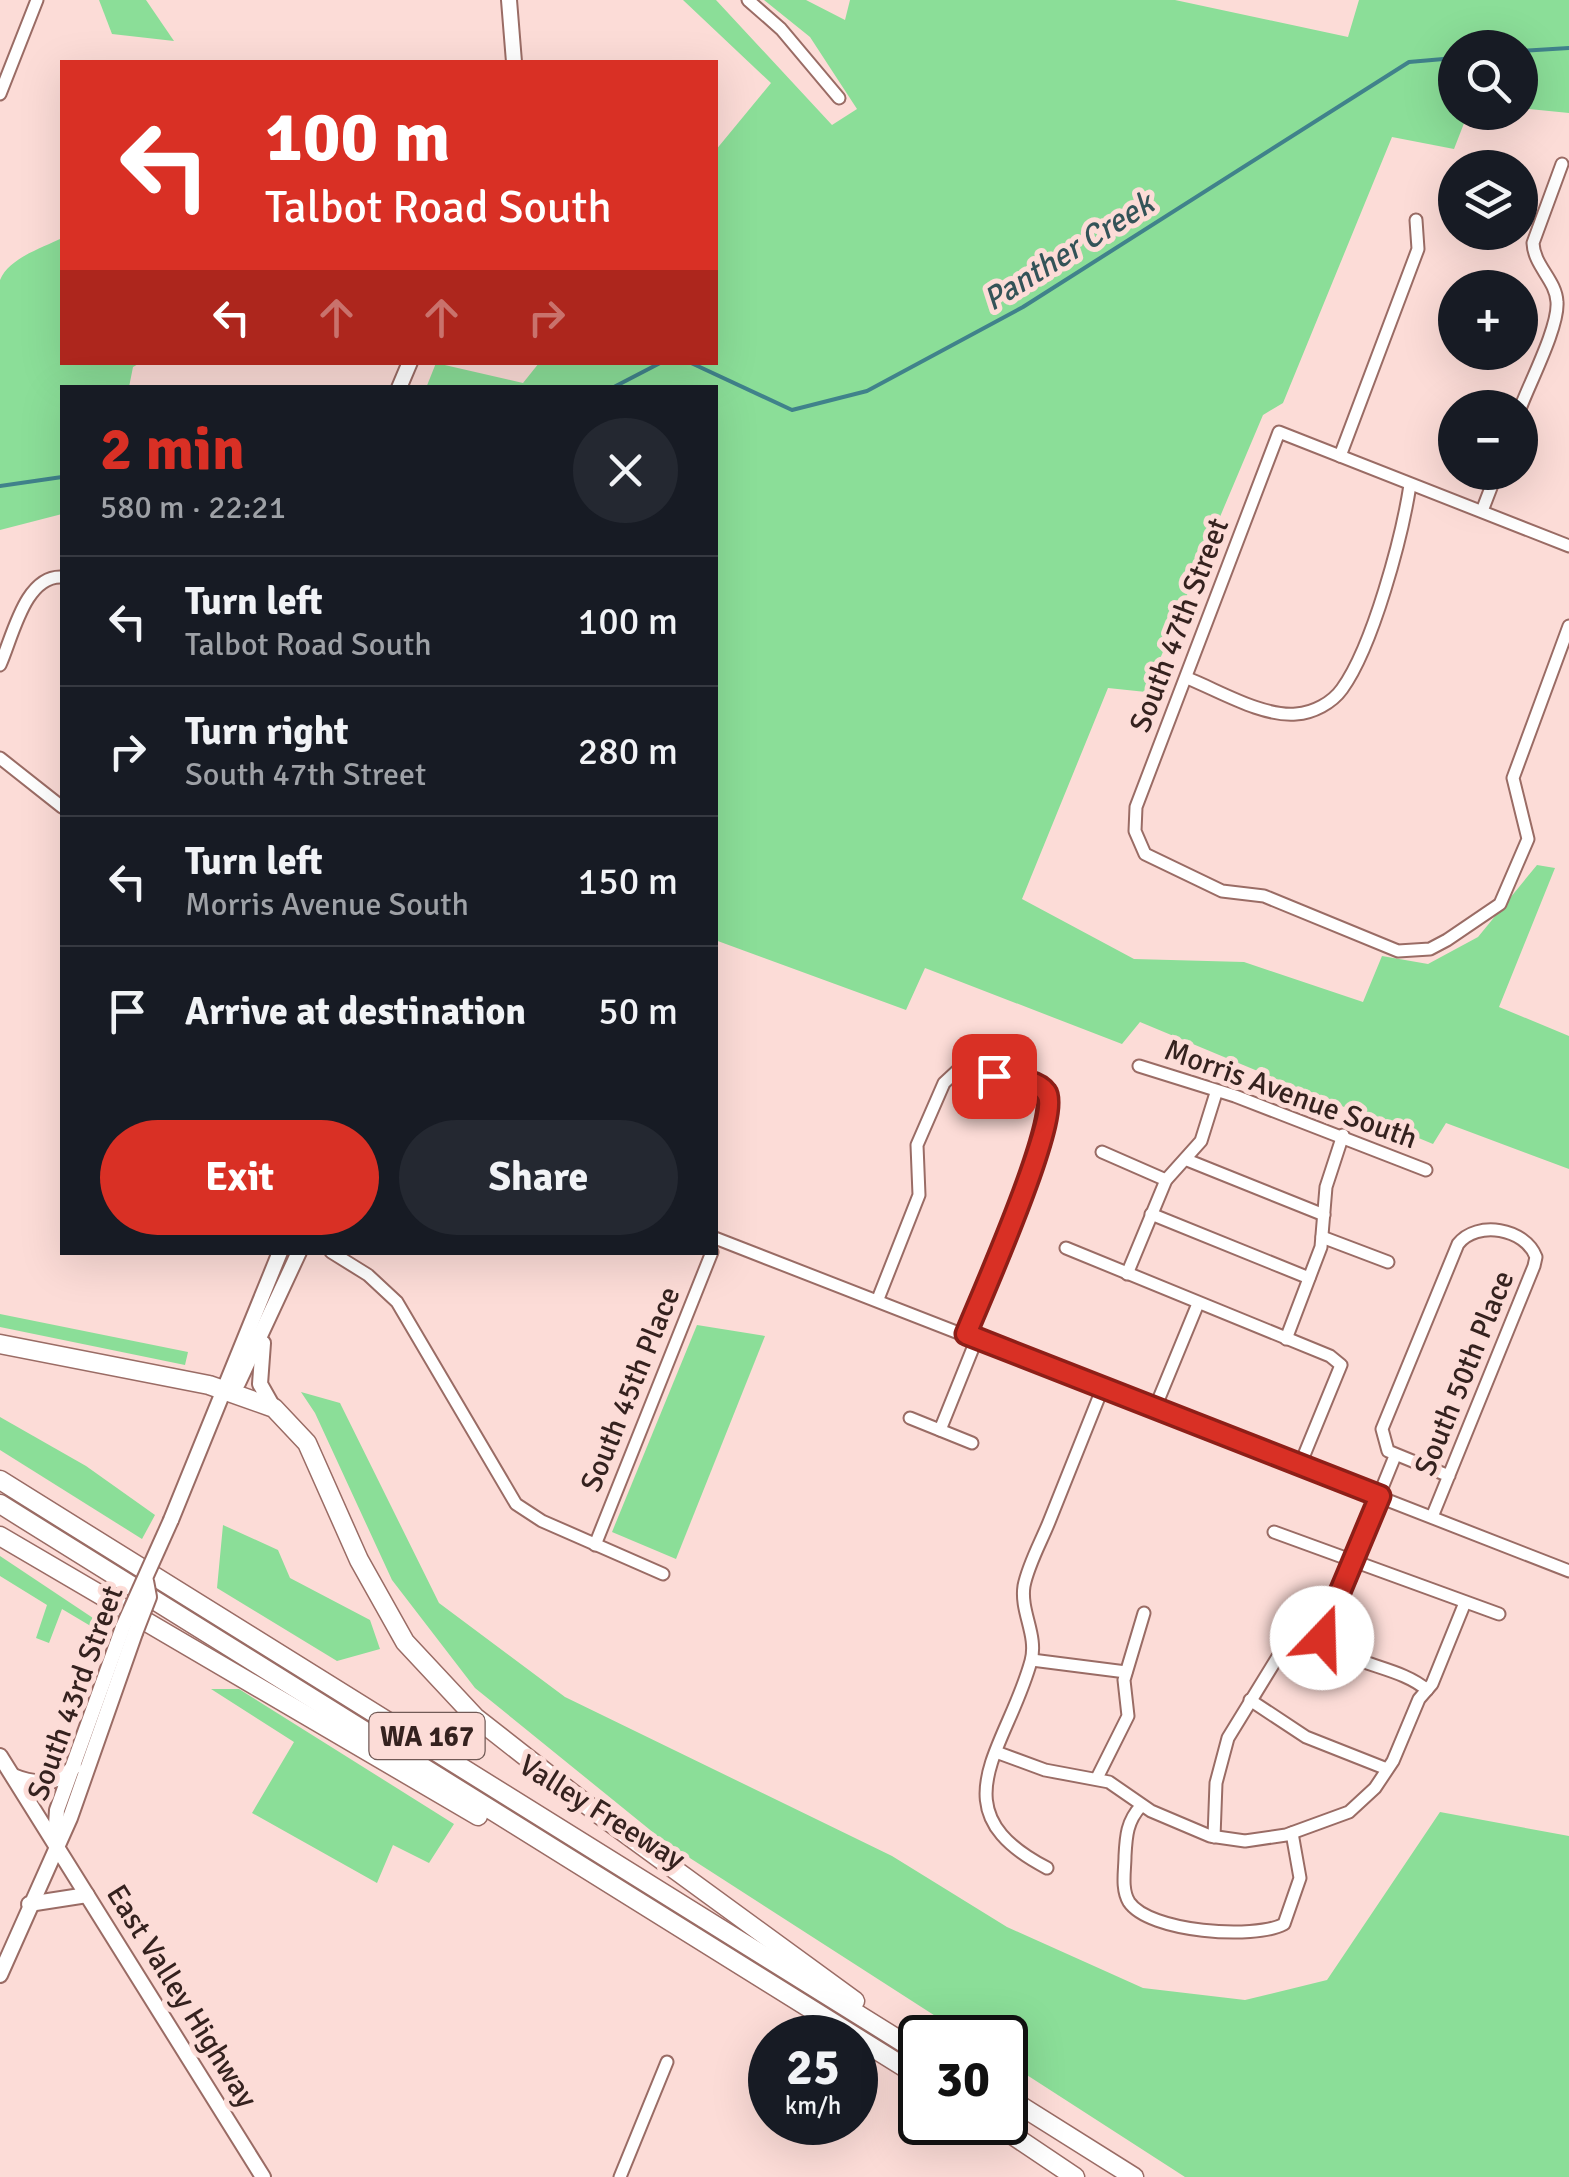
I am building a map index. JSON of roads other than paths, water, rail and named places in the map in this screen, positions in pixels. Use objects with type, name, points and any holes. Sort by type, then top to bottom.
[{"type":"highway","points":[[0,1344],[228,1390],[274,1408],[307,1443],[359,1560],[406,1642],[475,1717],[614,1826],[855,2001]]},
{"type":"highway","name":"Valley Freeway","points":[[0,1470],[898,2029]]},
{"type":"highway","points":[[0,1480],[898,2039]]},
{"type":"highway","name":"Valley Freeway","points":[[0,1504],[898,2063]]},
{"type":"highway","points":[[0,1536],[513,1838],[533,1837]]},
{"type":"highway","points":[[1028,2110],[1134,2177]]},
{"type":"highway","points":[[1028,2120],[1119,2177]]},
{"type":"highway","points":[[1028,2145],[1076,2177]]},
{"type":"main road","points":[[509,0],[514,60]]},
{"type":"main road","name":"South 43rd Street","points":[[55,1844],[70,1818],[129,1630],[136,1590],[146,1582],[228,1390],[226,1378],[279,1255]]},
{"type":"main road","name":"South 43rd Street","points":[[228,1390],[238,1384],[265,1332],[298,1255]]},
{"type":"main road","points":[[265,1332],[259,1376],[263,1396],[274,1408]]},
{"type":"main road","name":"South 43rd Street","points":[[55,1844],[58,1810],[129,1630]]},
{"type":"main road","name":"East Valley Highway","points":[[0,1756],[263,2177]]},
{"type":"main road","points":[[13,1776],[41,1783],[60,1778],[74,1767]]},
{"type":"main road","points":[[0,1975],[55,1844]]},
{"type":"main road","points":[[29,1904],[86,1896]]},
{"type":"street","points":[[0,94],[37,0]]},
{"type":"street","points":[[748,0],[780,29],[839,98]]},
{"type":"street","points":[[1527,390],[1556,312],[1554,290],[1534,255],[1533,243],[1562,164]]},
{"type":"street","points":[[1416,220],[1418,250],[1340,456],[1569,546]]},
{"type":"street","name":"South 47th Street","points":[[1340,456],[1279,432],[1136,807],[1138,838],[1154,861],[1222,891],[1264,896],[1398,951],[1430,949],[1490,915],[1504,897],[1529,830],[1514,772],[1569,626]]},
{"type":"street","points":[[1187,678],[1283,714],[1310,711],[1332,700],[1350,674],[1392,568],[1410,484]]},
{"type":"street","points":[[1482,511],[1490,490]]},
{"type":"street","points":[[0,665],[34,588],[44,579],[60,577]]},
{"type":"street","points":[[0,758],[60,804]]},
{"type":"street","name":"Morris Avenue South","points":[[1139,1066],[1235,1096],[1334,1136],[1343,1135],[1426,1170]]},
{"type":"street","points":[[878,1299],[919,1195],[917,1144],[944,1083],[958,1070],[1042,1087],[1048,1094],[1050,1110],[1034,1165],[940,1430]]},
{"type":"street","points":[[1126,1274],[1166,1180],[1201,1142],[1216,1093]]},
{"type":"street","points":[[1286,1339],[1322,1237],[1330,1168],[1343,1135]]},
{"type":"street","points":[[1102,1152],[1166,1180]]},
{"type":"street","points":[[1186,1160],[1324,1216]]},
{"type":"street","points":[[1151,1214],[1309,1278]]},
{"type":"street","name":"South 50th Place","points":[[1395,1456],[1384,1444],[1382,1429],[1458,1244],[1472,1232],[1489,1228],[1533,1248],[1534,1266],[1432,1517]]},
{"type":"street","points":[[1322,1237],[1388,1262]]},
{"type":"street","points":[[718,1245],[878,1299],[1569,1571]]},
{"type":"street","points":[[1066,1248],[1342,1365],[1300,1465]]},
{"type":"street","points":[[336,1255],[368,1274],[396,1302],[506,1494],[528,1514],[663,1574]]},
{"type":"street","name":"South 45th Place","points":[[595,1545],[711,1255]]},
{"type":"street","points":[[1155,1408],[1197,1306]]},
{"type":"street","points":[[1047,1868],[1012,1850],[990,1822],[986,1793],[996,1752],[1032,1660],[1025,1581],[1103,1388]]},
{"type":"street","points":[[910,1418],[972,1443]]},
{"type":"street","points":[[1214,1836],[1219,1766],[1228,1738],[1282,1650],[1332,1611],[1395,1456],[1449,1476]]},
{"type":"street","points":[[1274,1532],[1464,1605],[1498,1614]]},
{"type":"street","points":[[996,1752],[1045,1770],[1097,1778],[1141,1806],[1214,1836],[1245,1841],[1292,1833],[1350,1812],[1364,1802],[1388,1769],[1464,1605]]},
{"type":"street","points":[[1097,1778],[1128,1716],[1126,1672],[1144,1613]]},
{"type":"street","points":[[1317,1626],[1334,1649],[1415,1680],[1427,1690]]},
{"type":"street","points":[[1032,1660],[1126,1672]]},
{"type":"street","points":[[1250,1700],[1306,1738],[1388,1769]]},
{"type":"street","points":[[1141,1806],[1126,1834],[1124,1889],[1130,1902],[1155,1920],[1185,1926],[1250,1934],[1284,1924],[1300,1878],[1292,1833]]},
{"type":"street","points":[[620,2177],[667,2062]]},
{"type":"waterway","name":"Panther Creek","points":[[1538,50],[1569,48]]},
{"type":"waterway","name":"Panther Creek","points":[[695,365],[792,410],[867,391],[1023,307],[1409,62],[1438,59]]},
{"type":"waterway","name":"Panther Creek","points":[[618,385],[656,365]]},
{"type":"waterway","name":"Panther Creek","points":[[0,486],[60,477]]}]
